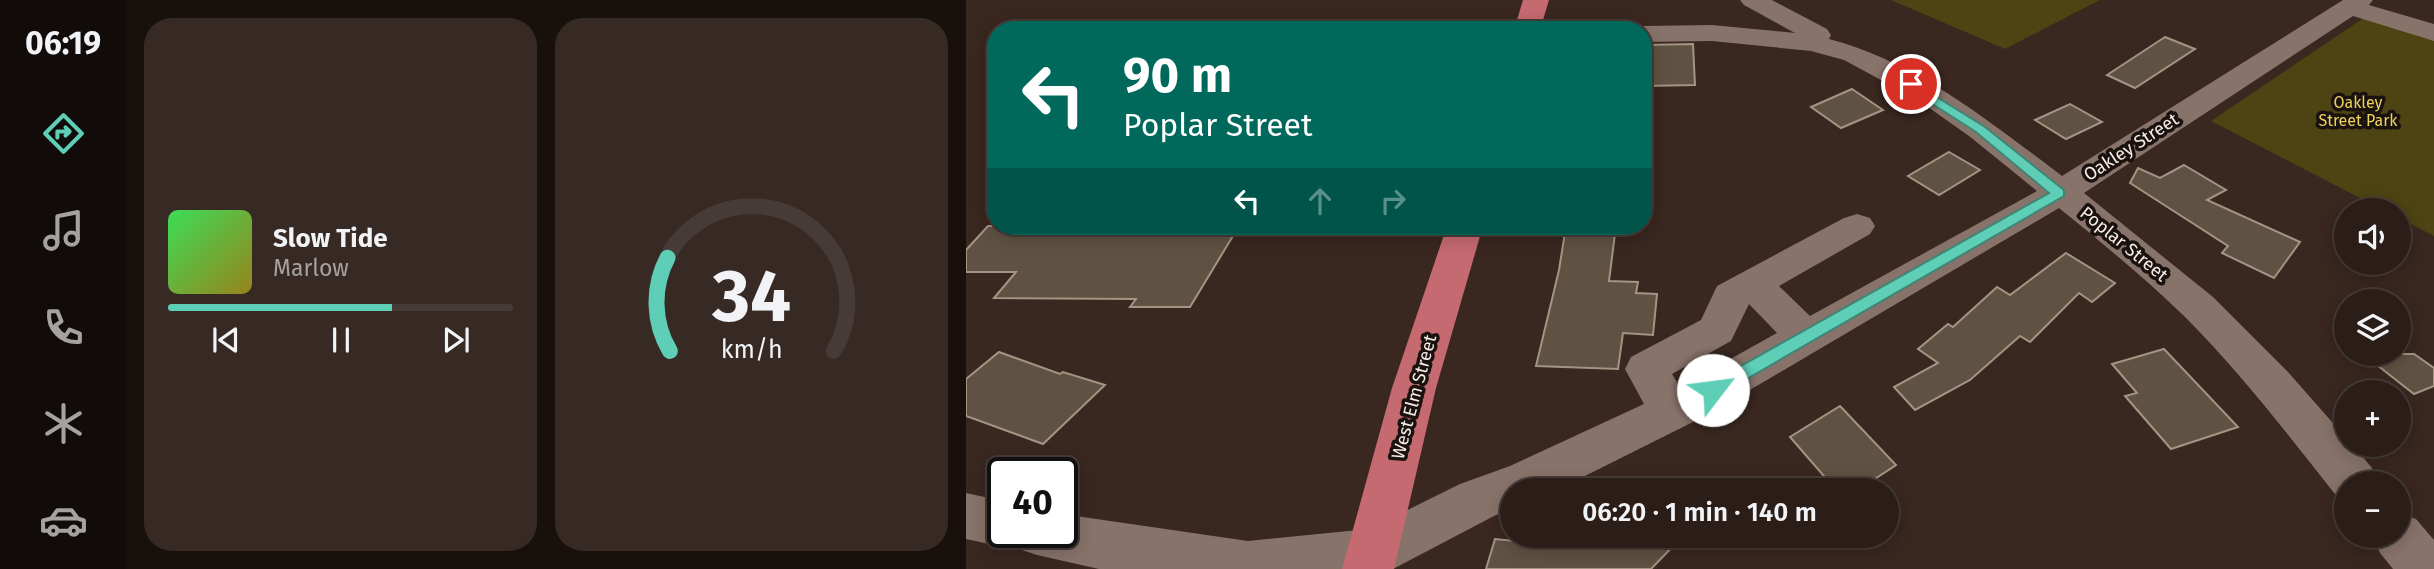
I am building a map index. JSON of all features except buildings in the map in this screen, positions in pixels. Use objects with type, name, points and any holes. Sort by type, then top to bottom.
[{"type":"highway","name":"West Elm Street","points":[[1370,561],[1414,388],[1462,235]]},
{"type":"street","points":[[1753,0],[1854,54]]},
{"type":"street","points":[[2355,3],[2434,33]]},
{"type":"street","name":"Oakley Street","points":[[1370,561],[1477,500],[1524,483],[1672,411],[1806,337],[2059,193],[2355,3]]},
{"type":"street","name":"Poplar Street","points":[[1652,34],[1712,33],[1812,43],[1854,54],[1928,94],[1980,129],[2123,241],[2199,307],[2273,384],[2345,471]]},
{"type":"street","points":[[1672,411],[1646,369],[1717,330],[1731,296],[1857,226]]},
{"type":"street","points":[[1753,284],[1806,337]]},
{"type":"street","points":[[1717,330],[1752,367]]},
{"type":"street","points":[[1078,541],[1248,566],[1370,561]]},
{"type":"street","points":[[2408,548],[2425,569]]},
{"type":"green space","points":[[1891,0],[2100,0],[2005,49]]},
{"type":"green space","name":"Oakley Street Park","points":[[2365,17],[2434,39],[2434,236],[2411,224],[2411,198],[2360,198],[2211,121]]},
{"type":"route","points":[[1713,390],[2059,193],[1980,129],[1911,84]]}]
